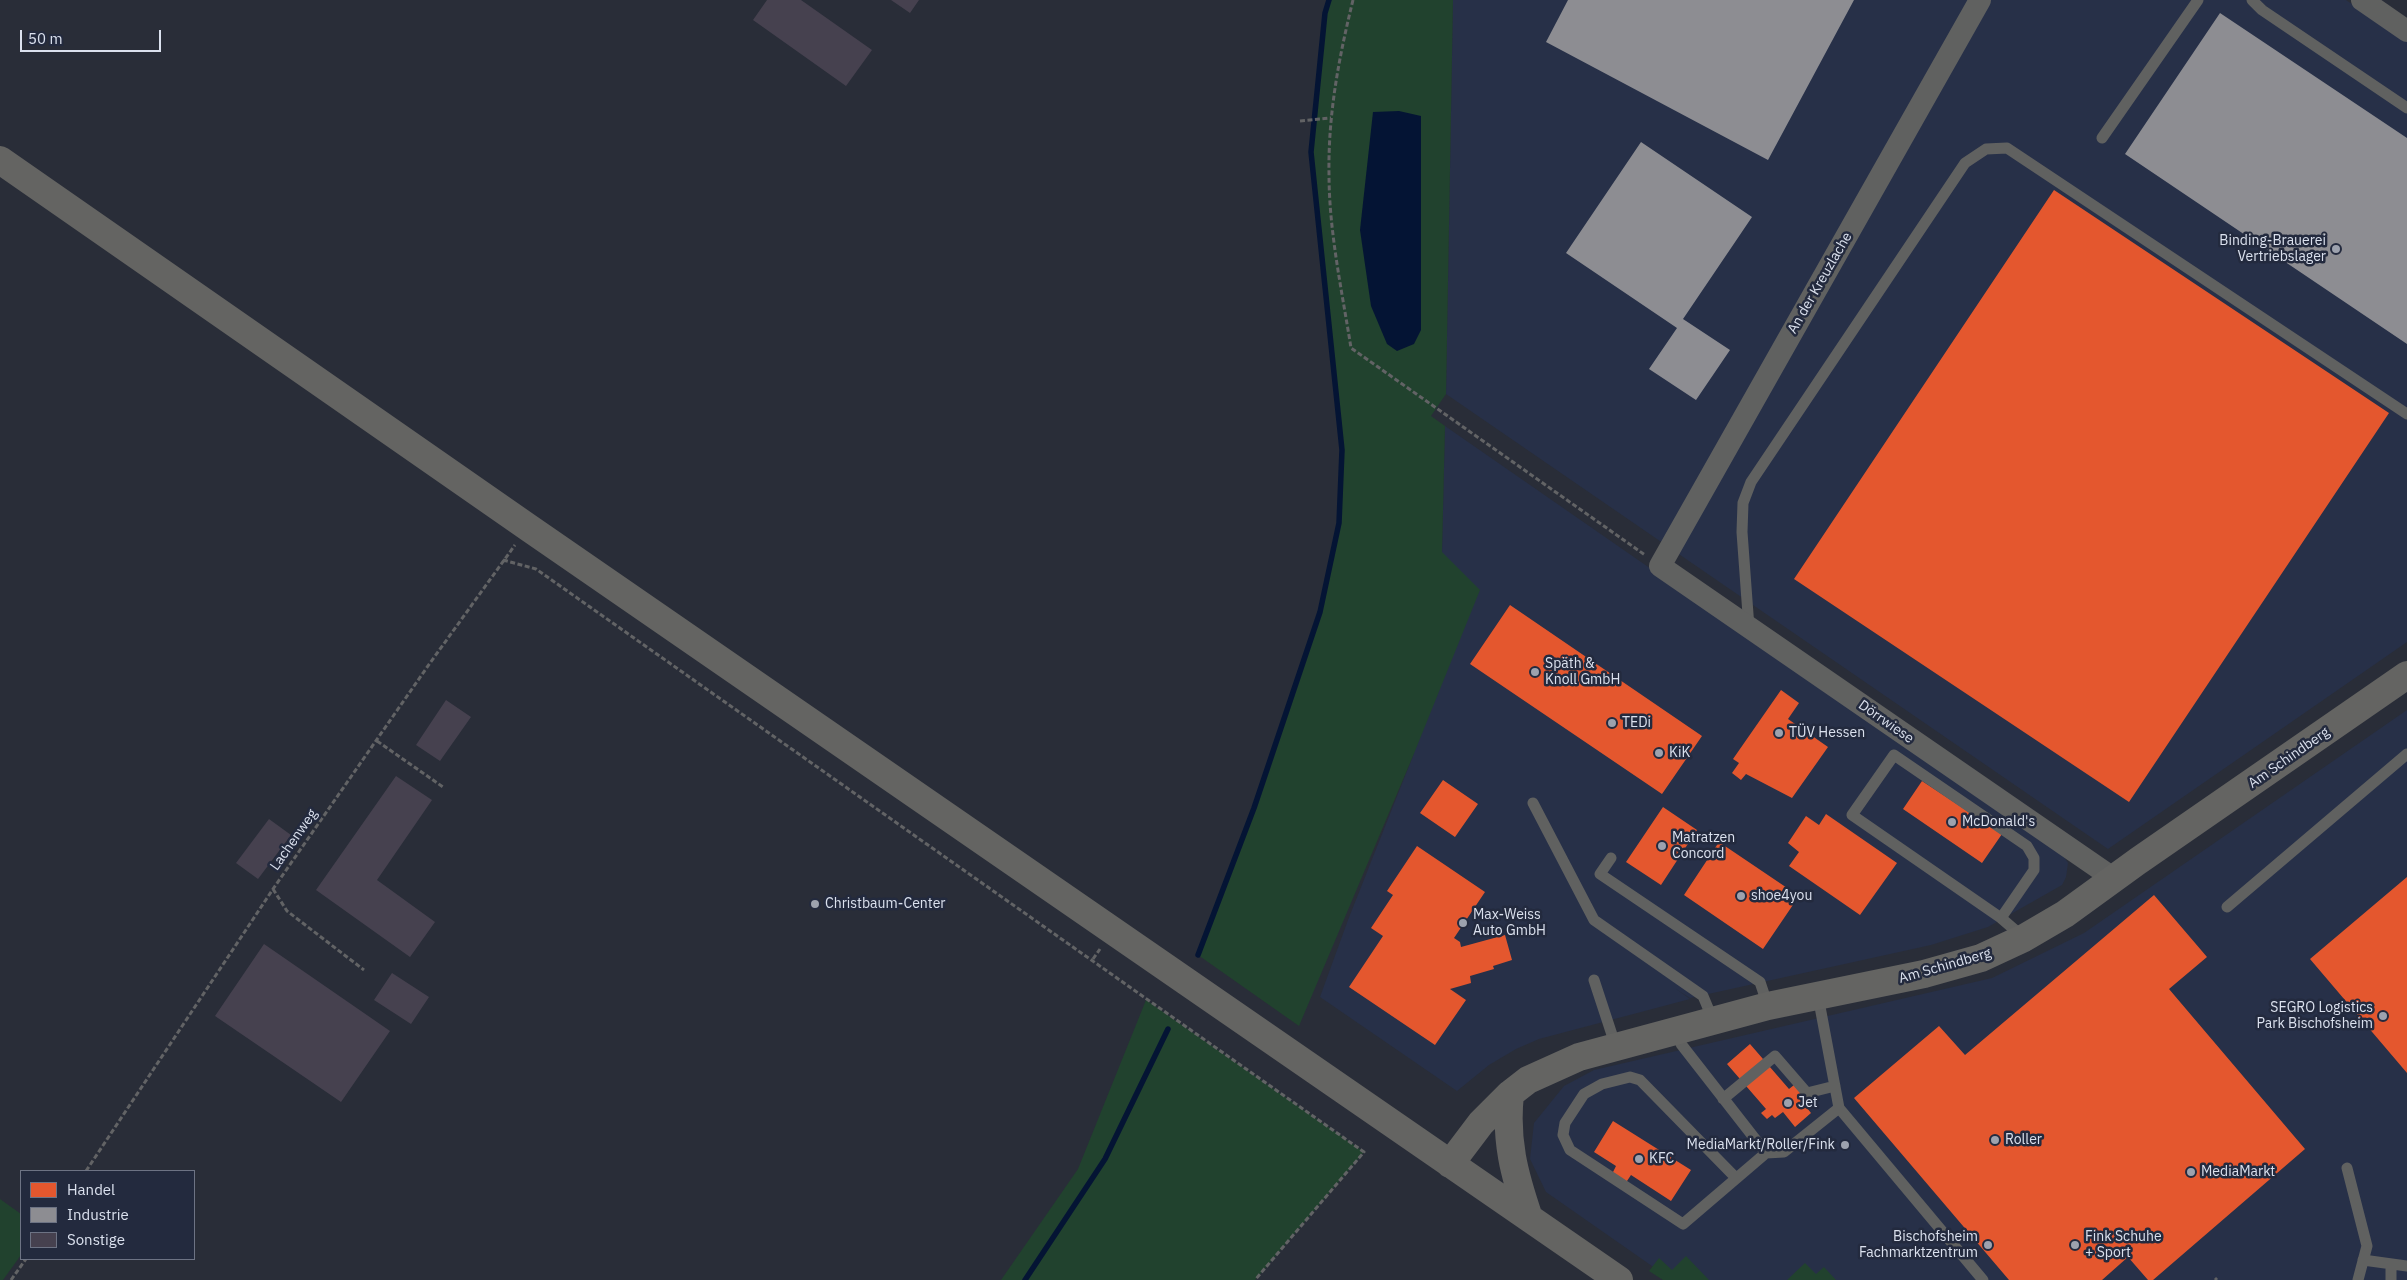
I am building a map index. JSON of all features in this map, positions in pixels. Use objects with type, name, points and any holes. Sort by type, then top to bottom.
[{"type":"main road","points":[[0,160],[529,528],[1619,1280]]},
{"type":"main road","name":"Am Schindberg","points":[[1450,1164],[1481,1124],[1510,1094],[1528,1080],[1553,1067],[1579,1057],[1768,1006],[1924,974],[1980,958],[2024,938],[2065,914],[2113,878],[2407,676]]},
{"type":"main road","points":[[1510,1094],[1508,1118],[1510,1154],[1516,1181],[1529,1218]]},
{"type":"street","name":"An der Kreuzlache","points":[[1660,566],[1980,0]]},
{"type":"street","points":[[2362,0],[2407,31]]},
{"type":"street","name":"Dörrwiese","points":[[1660,566],[2113,878]]},
{"type":"lane","points":[[2102,138],[2198,0]]},
{"type":"lane","points":[[2252,0],[2262,10],[2407,108]]},
{"type":"lane","points":[[1749,628],[1742,532],[1743,503],[1751,482],[1965,163],[1986,149],[2007,148],[2407,414]]},
{"type":"lane","points":[[2226,907],[2407,754]]},
{"type":"lane","points":[[2001,918],[2034,870],[2034,858],[2027,846],[1894,755],[1852,815],[2001,918],[2024,938]]},
{"type":"lane","points":[[1533,803],[1594,920],[1703,996],[1713,1020]]},
{"type":"lane","points":[[1611,858],[1600,874],[1760,982],[1768,1006]]},
{"type":"lane","points":[[1594,980],[1616,1047]]},
{"type":"lane","points":[[1818,996],[1838,1108],[1982,1280]]},
{"type":"lane","points":[[1676,1030],[1681,1044],[1766,1153]]},
{"type":"lane","points":[[1723,1099],[1775,1056],[1807,1093],[1835,1086]]},
{"type":"lane","points":[[1736,1178],[1640,1080],[1630,1077],[1602,1084],[1584,1094],[1565,1122],[1563,1135],[1570,1150],[1682,1224],[1766,1153],[1784,1152],[1838,1108]]},
{"type":"lane","points":[[2347,1168],[2366,1246],[2358,1280]]},
{"type":"lane","points":[[2363,1260],[2407,1266]]},
{"type":"lane","points":[[2391,1264],[2391,1280]]},
{"type":"path","points":[[1353,0],[1339,57],[1331,118],[1328,174],[1332,223],[1351,348],[1660,566]]},
{"type":"path","points":[[1300,121],[1331,118]]},
{"type":"path","name":"Lachenweg","points":[[87,1170],[273,889],[503,560],[529,528]]},
{"type":"path","points":[[503,560],[536,569],[1364,1152],[1255,1280]]},
{"type":"path","points":[[376,741],[443,787]]},
{"type":"path","points":[[273,889],[287,911],[364,970]]},
{"type":"path","points":[[11,1280],[25,1260]]},
{"type":"shaded area","points":[[1453,0],[2346,0],[2407,42],[2407,642],[2108,849],[1446,394]]},
{"type":"shaded area","points":[[1399,111],[1421,116],[1421,330],[1414,344],[1397,351],[1387,344],[1371,306],[1360,230],[1373,112]]},
{"type":"shaded area","points":[[1445,426],[2062,854],[2068,863],[2066,877],[2062,885],[1988,927],[1931,945],[1690,998],[1676,989],[1690,999],[1539,1039],[1516,1049],[1489,1065],[1457,1091],[1320,997],[1348,920],[1413,756],[1442,552]]},
{"type":"shaded area","points":[[2407,710],[2407,1280],[1672,1280],[1546,1192],[1530,1159],[1534,1123],[1564,1086],[1594,1070],[1992,978],[2084,933]]},
{"type":"green space","points":[[1329,0],[1453,0],[1446,394],[1431,416],[1445,426],[1442,552],[1480,590],[1413,756],[1299,1026],[1198,955],[1254,808],[1320,612],[1339,523],[1342,450],[1311,152],[1325,13]]},
{"type":"green space","points":[[1146,1000],[1364,1152],[1255,1280],[1001,1280],[1078,1169]]},
{"type":"green space","points":[[0,1199],[20,1213],[20,1256],[3,1280],[0,1280]]},
{"type":"green space","points":[[1686,1256],[1709,1280],[1663,1280],[1649,1271],[1659,1258],[1672,1270]]},
{"type":"green space","points":[[1805,1263],[1816,1274],[1824,1267],[1836,1280],[1787,1280]]},
{"type":"building: Handel","points":[[2054,190],[2389,413],[2129,802],[1794,579]]},
{"type":"building: Handel","points":[[1510,605],[1702,736],[1662,794],[1470,664]]},
{"type":"building: Handel","name":"TÜV Hessen","points":[[1781,690],[1799,703],[1788,719],[1828,747],[1792,798],[1746,774],[1741,780],[1732,773],[1739,763],[1733,759]]},
{"type":"building: Handel","points":[[1443,780],[1478,804],[1455,837],[1420,813]]},
{"type":"building: Handel","name":"McDonald's","points":[[1922,781],[2002,834],[1982,863],[1903,809]]},
{"type":"building: Handel","name":"Matratzen Concord","points":[[1663,807],[1697,830],[1661,885],[1626,862]]},
{"type":"building: Handel","points":[[1826,814],[1897,863],[1860,915],[1789,866],[1799,852],[1788,843],[1806,816],[1819,825]]},
{"type":"building: Handel","name":"shoe4you","points":[[1719,842],[1799,896],[1763,949],[1684,895]]},
{"type":"building: Handel","points":[[1417,846],[1485,892],[1454,938],[1460,942],[1461,947],[1505,935],[1512,960],[1493,966],[1494,969],[1470,976],[1471,983],[1450,989],[1466,1000],[1435,1045],[1349,987],[1383,936],[1371,928],[1393,895],[1387,891]]},
{"type":"building: Handel","name":"SEGRO Logistics Park Bischofsheim","points":[[2407,877],[2407,1073],[2310,959]]},
{"type":"building: Handel","points":[[2154,895],[2207,957],[2169,989],[2305,1149],[2153,1280],[2148,1280],[2128,1257],[2102,1280],[2009,1280],[1854,1098],[1939,1026],[1965,1055]]},
{"type":"building: Handel","points":[[1750,1044],[1789,1089],[1794,1085],[1802,1095],[1799,1098],[1811,1113],[1795,1127],[1783,1112],[1775,1118],[1772,1115],[1767,1119],[1761,1113],[1766,1109],[1727,1064]]},
{"type":"building: Handel","name":"KFC","points":[[1613,1121],[1691,1170],[1671,1201],[1631,1175],[1625,1184],[1611,1176],[1616,1166],[1594,1152]]},
{"type":"building: Industrie","points":[[1568,0],[1854,0],[1768,160],[1546,42]]},
{"type":"building: Industrie","name":"Binding-Brauerei Vertriebslager","points":[[2220,13],[2407,138],[2407,344],[2125,154]]},
{"type":"building: Industrie","points":[[1641,142],[1752,217],[1683,319],[1730,350],[1696,400],[1649,369],[1677,328],[1566,253]]},
{"type":"building: Sonstige","points":[[767,0],[801,0],[872,50],[846,86],[753,20]]},
{"type":"building: Sonstige","points":[[891,0],[919,0],[910,13]]},
{"type":"building: Sonstige","points":[[446,700],[471,717],[440,761],[416,745]]},
{"type":"building: Sonstige","points":[[396,776],[432,800],[377,880],[435,922],[410,957],[316,890]]},
{"type":"building: Sonstige","points":[[269,819],[291,835],[258,879],[236,863]]},
{"type":"building: Sonstige","points":[[264,944],[390,1031],[341,1102],[215,1016]]},
{"type":"building: Sonstige","points":[[392,973],[429,997],[411,1024],[374,1000]]},
{"type":"waterway","points":[[1198,955],[1254,808],[1320,612],[1339,523],[1342,450],[1311,152],[1325,13],[1329,0]]},
{"type":"waterway","points":[[1025,1280],[1105,1159],[1168,1029]]},
{"type":"place","name":"Binding-Brauerei Vertriebslager","points":[[2336,249]]},
{"type":"place","name":"Späth & Knoll GmbH","points":[[1535,672]]},
{"type":"place","name":"TEDi","points":[[1612,723]]},
{"type":"place","name":"TÜV Hessen","points":[[1779,733]]},
{"type":"place","name":"KiK","points":[[1659,753]]},
{"type":"place","name":"McDonald's","points":[[1952,822]]},
{"type":"place","name":"Matratzen Concord","points":[[1662,846]]},
{"type":"place","name":"shoe4you","points":[[1741,896]]},
{"type":"place","name":"Christbaum-Center","points":[[815,904]]},
{"type":"place","name":"Max-Weiss Auto GmbH","points":[[1463,923]]},
{"type":"place","name":"SEGRO Logistics Park Bischofsheim","points":[[2383,1016]]},
{"type":"place","name":"Jet","points":[[1788,1103]]},
{"type":"place","name":"Roller","points":[[1995,1140]]},
{"type":"place","name":"MediaMarkt/Roller/Fink","points":[[1845,1145]]},
{"type":"place","name":"KFC","points":[[1639,1159]]},
{"type":"place","name":"MediaMarkt","points":[[2191,1172]]},
{"type":"place","name":"Bischofsheim Fachmarktzentrum","points":[[1988,1245]]},
{"type":"place","name":"Fink Schuhe + Sport","points":[[2075,1245]]}]
